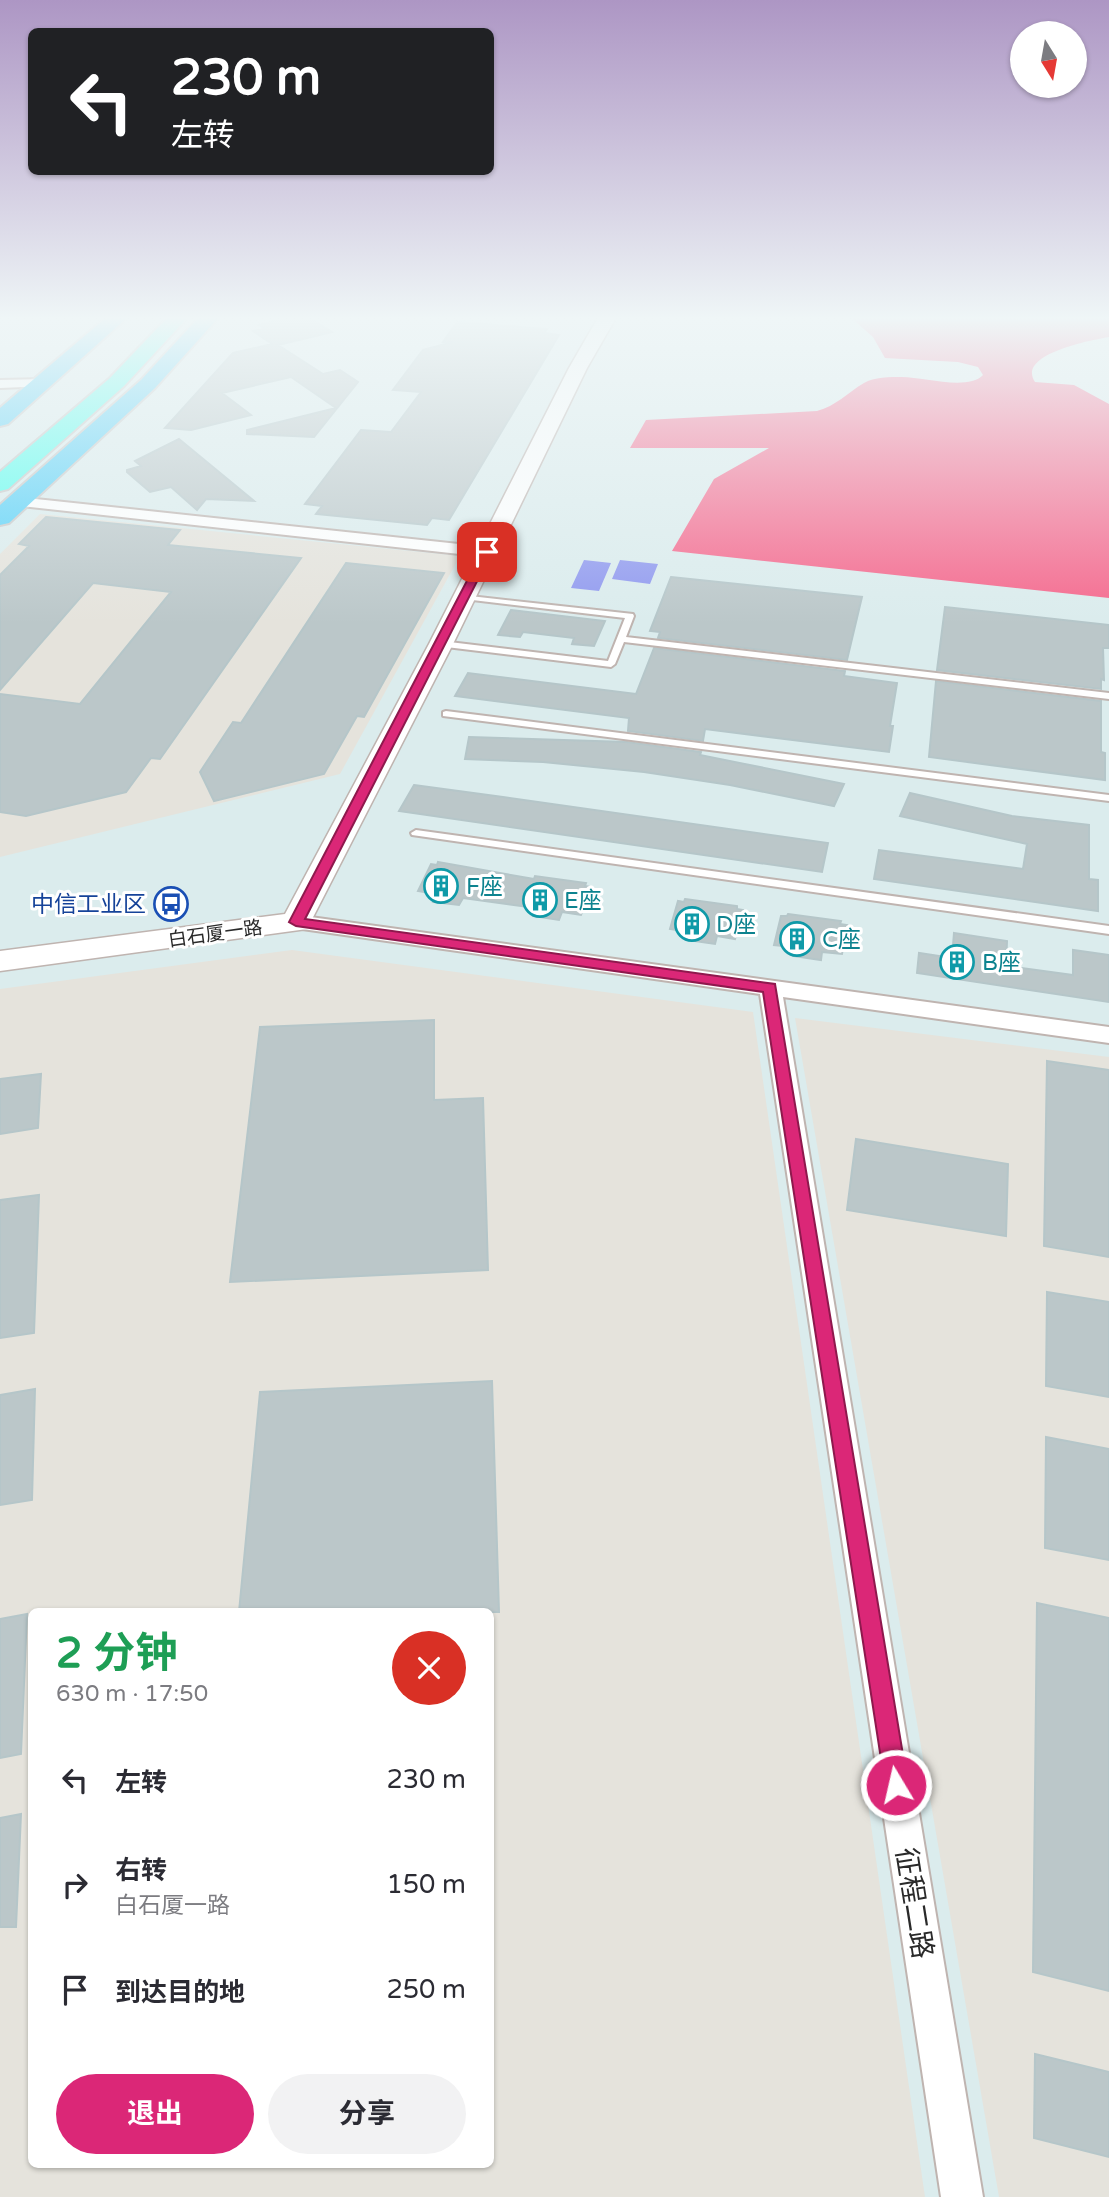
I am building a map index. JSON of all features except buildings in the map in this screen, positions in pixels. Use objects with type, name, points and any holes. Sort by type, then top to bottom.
[{"type":"highway","points":[[0,484],[75,419]]},
{"type":"main road","points":[[0,518],[110,419]]},
{"type":"street","points":[[553,419],[441,644],[296,922],[1109,1035]]},
{"type":"street","points":[[17,502],[487,552]]},
{"type":"street","name":"白石厦一路","points":[[0,961],[296,922]]},
{"type":"street","name":"征程二路","points":[[770,988],[962,2197]]},
{"type":"lane","points":[[441,644],[611,664],[630,616],[464,597]]},
{"type":"lane","points":[[621,639],[1109,696]]},
{"type":"lane","points":[[446,714],[1109,798]]},
{"type":"lane","points":[[416,833],[1109,930]]},
{"type":"shaded area","points":[[1109,419],[1109,598],[672,551],[714,479],[769,448],[630,448],[646,420]]},
{"type":"shaded area","points":[[40,514],[460,556],[340,774],[0,857],[0,554]]},
{"type":"shaded area","points":[[584,560],[611,563],[599,591],[571,588]]},
{"type":"shaded area","points":[[620,560],[658,564],[650,584],[612,579]]},
{"type":"shaded area","points":[[292,950],[753,1012],[925,2197],[0,2197],[0,989]]},
{"type":"shaded area","points":[[795,1018],[1109,1057],[1109,2197],[999,2197]]},
{"type":"place","name":"F座","points":[[441,886]]},
{"type":"place","name":"E座","points":[[540,900]]},
{"type":"place","name":"中信工业区","points":[[171,904]]},
{"type":"place","name":"D座","points":[[692,924]]},
{"type":"place","name":"C座","points":[[797,939]]},
{"type":"place","name":"B座","points":[[957,962]]},
{"type":"route","points":[[487,552],[296,922],[770,988],[896,1785]]}]
